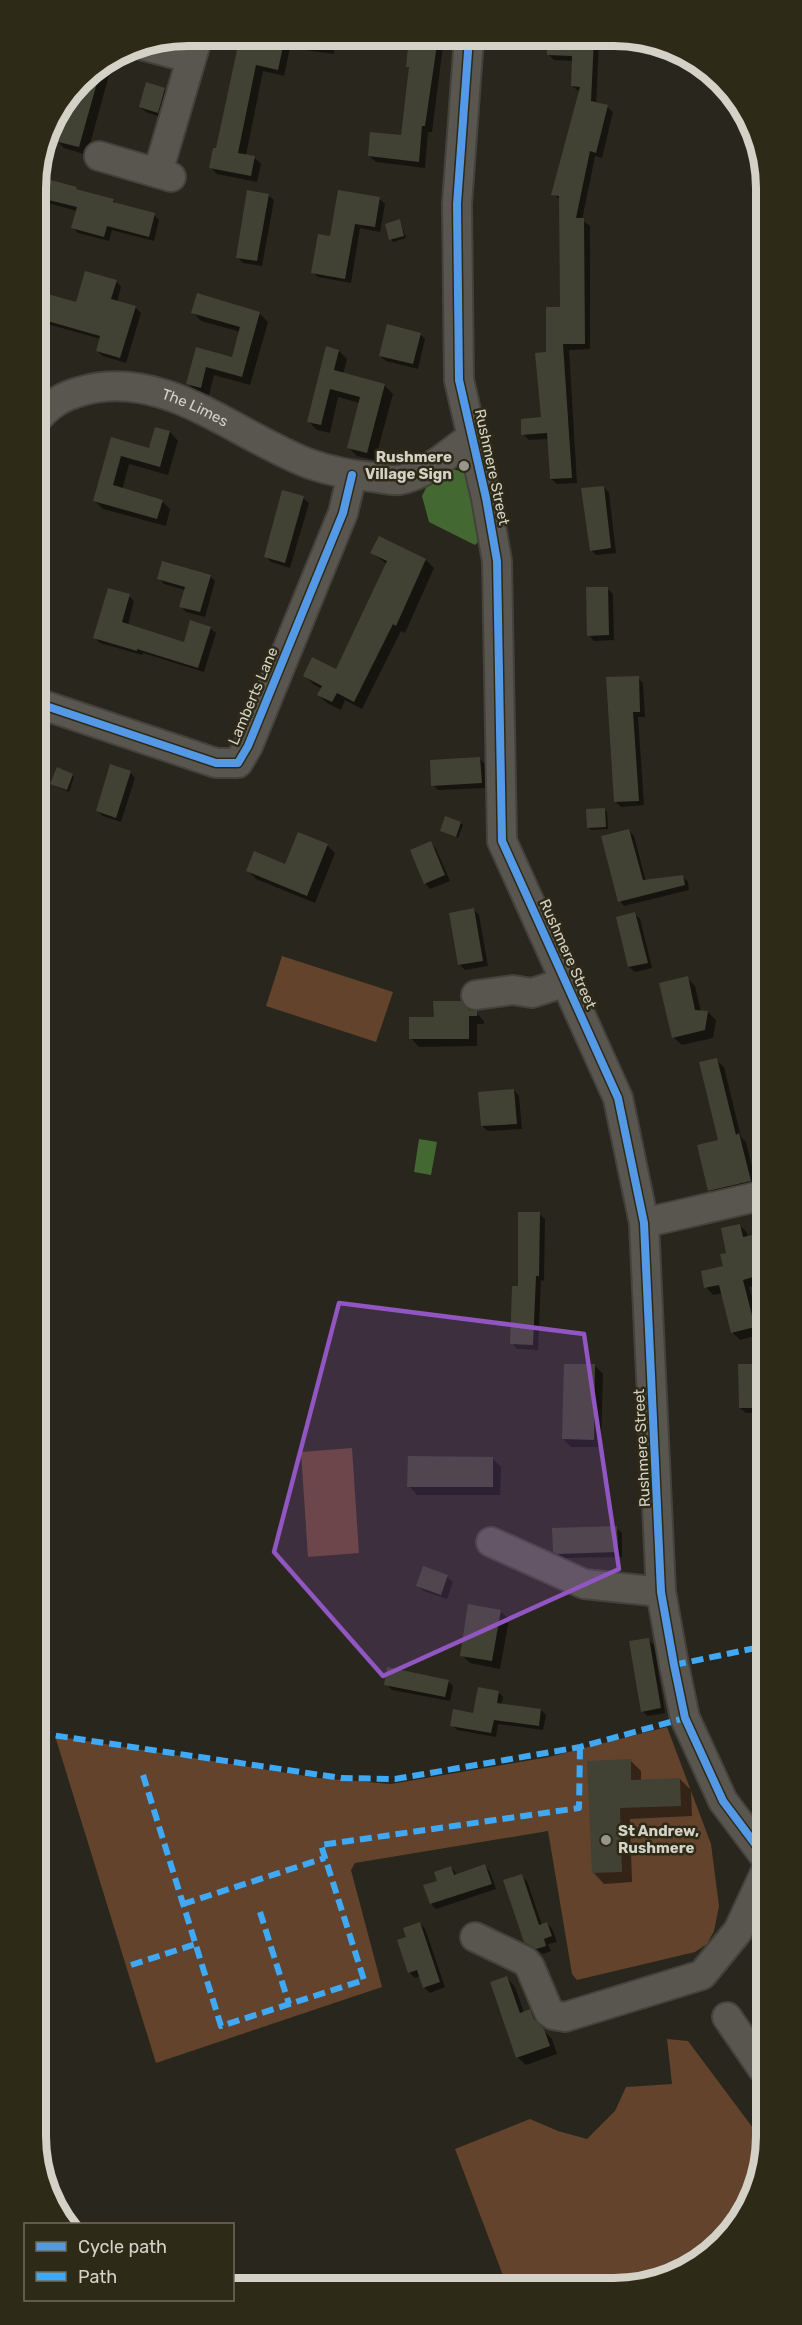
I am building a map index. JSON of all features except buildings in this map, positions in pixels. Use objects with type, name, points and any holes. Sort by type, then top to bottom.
[{"type":"street","name":"Rushmere Street","points":[[468,46],[457,204],[459,380],[497,561],[502,841],[618,1098],[644,1223],[661,1592],[685,1718],[723,1801],[755,1844]]},
{"type":"street","points":[[99,156],[165,175],[194,47]]},
{"type":"street","name":"The Limes","points":[[47,407],[72,393],[102,385],[144,389],[169,396],[202,410],[310,464],[352,475]]},
{"type":"street","points":[[352,475],[398,480],[423,473],[472,436]]},
{"type":"street","name":"Lamberts Lane","points":[[47,705],[216,763],[238,763],[248,746],[343,513],[352,475]]},
{"type":"street","points":[[476,994],[513,990],[532,993],[566,982]]},
{"type":"street","points":[[644,1223],[755,1197]]},
{"type":"street","points":[[490,1542],[584,1584],[661,1592]]},
{"type":"street","points":[[475,1936],[525,1960],[549,2012],[565,2018],[702,1975],[738,1931],[755,1894]]},
{"type":"street","points":[[727,2017],[755,2058]]},
{"type":"highlighted area","points":[[339,1303],[584,1334],[619,1569],[383,1676],[274,1552]]},
{"type":"shaded area","points":[[449,468],[467,473],[479,541],[475,545],[429,522],[422,496],[433,474]]},
{"type":"shaded area","points":[[282,956],[393,992],[376,1042],[266,1006]]},
{"type":"shaded area","points":[[419,1139],[437,1142],[431,1175],[414,1172]]},
{"type":"shaded area","points":[[352,1448],[359,1553],[308,1557],[301,1452]]},
{"type":"shaded area","points":[[667,1727],[711,1844],[719,1906],[714,1931],[707,1944],[695,1952],[577,1980],[572,1974],[548,1831],[355,1863],[351,1870],[382,1987],[156,2063],[55,1736],[318,1778],[391,1784],[549,1757]]},
{"type":"shaded area","points":[[667,2039],[688,2041],[755,2131],[753,2164],[745,2191],[732,2215],[714,2237],[685,2260],[641,2276],[504,2278],[455,2149],[530,2119],[558,2131],[587,2139],[615,2111],[626,2087],[672,2084]]},
{"type":"marked path","points":[[674,1665],[755,1648]]},
{"type":"marked path","points":[[46,1734],[341,1778],[395,1779],[580,1747],[685,1718]]},
{"type":"marked path","points":[[143,1775],[221,2026],[364,1980],[321,1845],[579,1808],[580,1747]]},
{"type":"marked path","points":[[183,1904],[325,1858]]},
{"type":"marked path","points":[[260,1912],[289,2004]]},
{"type":"marked path","points":[[131,1965],[196,1944]]},
{"type":"cycle path","points":[[468,46],[457,204],[459,380],[486,498],[497,561],[502,841],[618,1098],[644,1223],[661,1592],[674,1665],[685,1718],[723,1801],[755,1844]]},
{"type":"cycle path","points":[[47,706],[216,763],[238,763],[248,746],[343,513],[352,475]]},
{"type":"place","name":"Rushmere Village Sign","points":[[464,466]]},
{"type":"place","name":"St Andrew, Rushmere","points":[[606,1840]]}]
